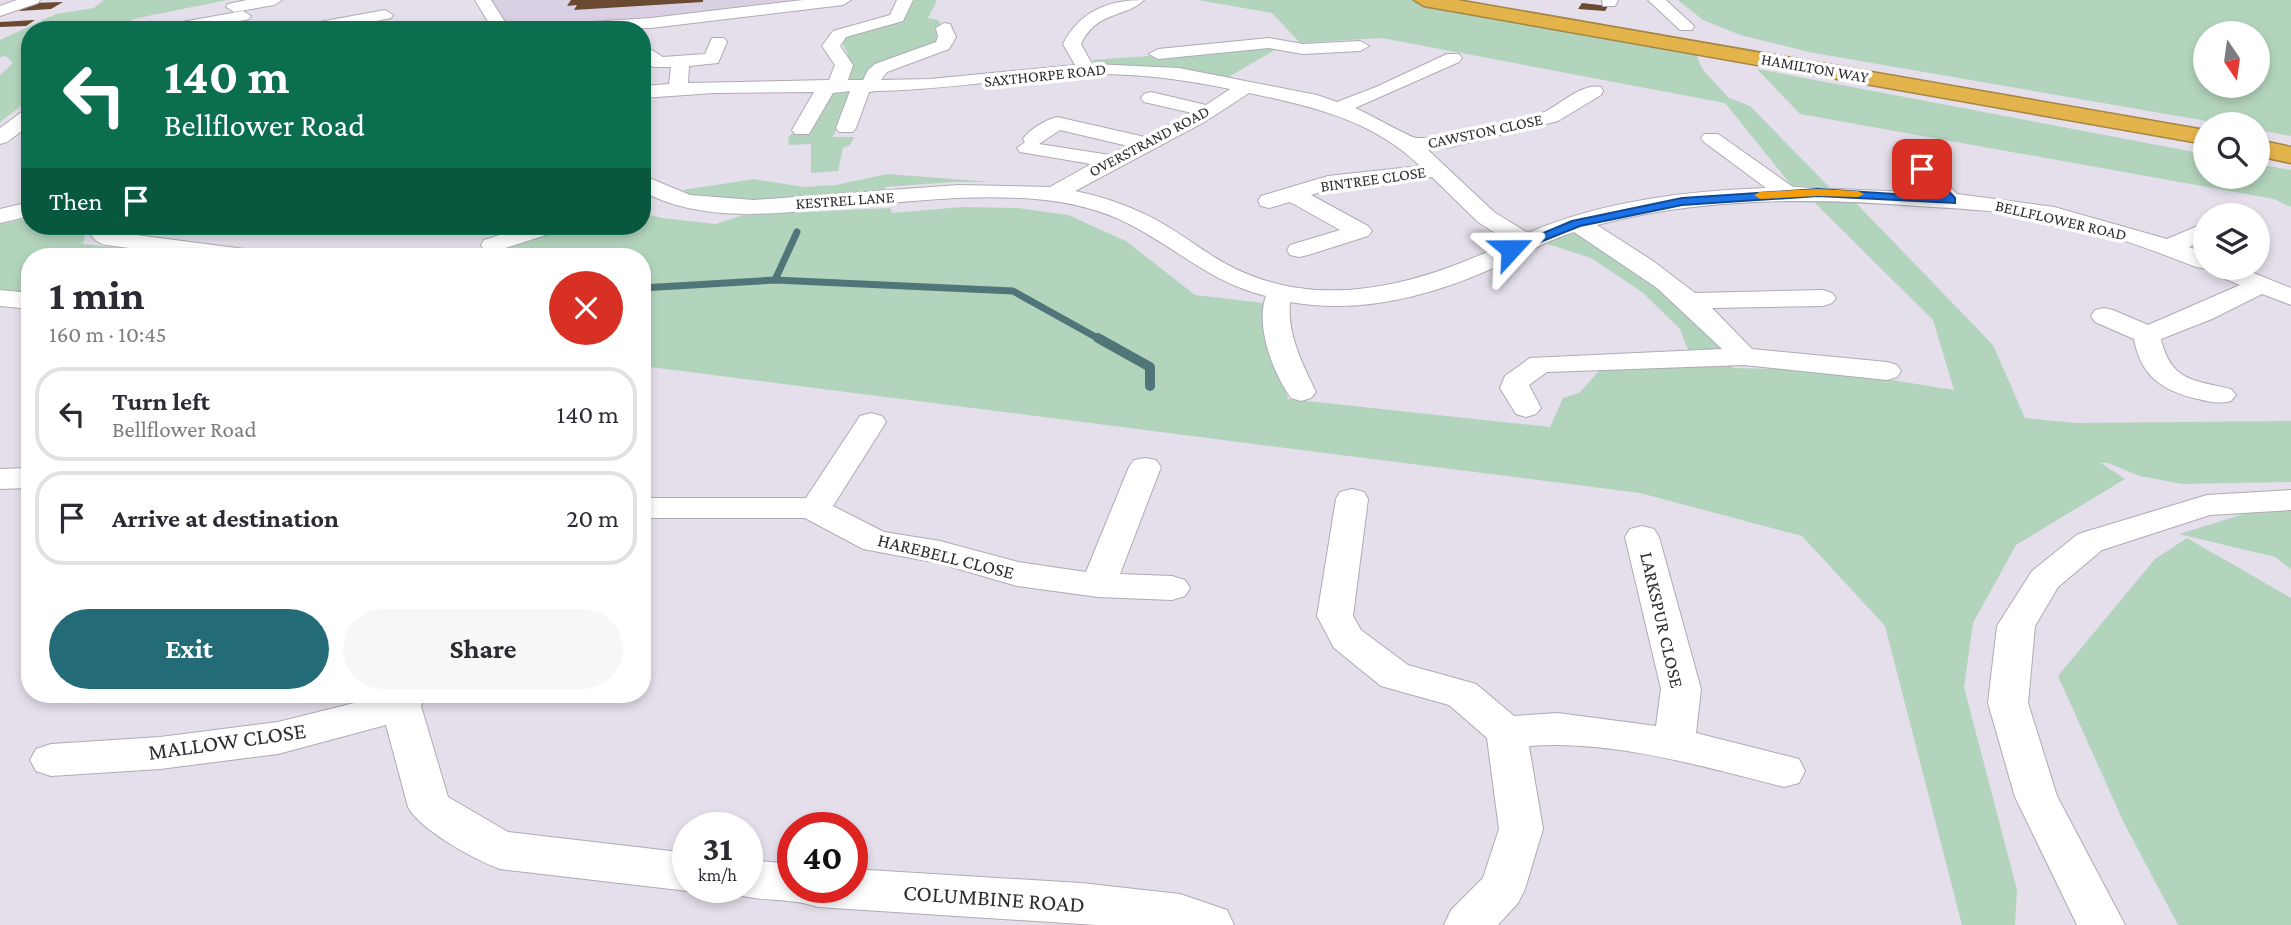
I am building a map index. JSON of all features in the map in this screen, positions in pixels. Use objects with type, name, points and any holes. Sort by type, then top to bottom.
[{"type":"highway","name":"HAMILTON WAY","points":[[1424,0],[2193,135]]},
{"type":"highway","points":[[2270,149],[2291,152]]},
{"type":"street","points":[[0,11],[32,0]]},
{"type":"street","points":[[194,21],[235,8],[274,0]]},
{"type":"street","points":[[483,0],[496,21]]},
{"type":"street","points":[[651,23],[843,0]]},
{"type":"street","points":[[802,130],[844,65],[831,46],[843,34],[897,18],[905,0]]},
{"type":"street","points":[[1086,69],[1072,44],[1076,33],[1110,8],[1136,0]]},
{"type":"street","points":[[1656,0],[1686,26]]},
{"type":"street","points":[[235,8],[249,21]]},
{"type":"street","points":[[352,21],[385,15]]},
{"type":"street","points":[[846,128],[874,74],[881,68],[943,45],[947,37],[944,29]]},
{"type":"street","points":[[1268,29],[1280,44]]},
{"type":"street","points":[[651,56],[659,62],[712,59],[718,42]]},
{"type":"street","points":[[1158,54],[1280,44],[1303,49],[1360,46]]},
{"type":"street","points":[[1197,76],[1218,59],[1215,50]]},
{"type":"street","points":[[1338,108],[1383,91],[1453,58]]},
{"type":"street","points":[[678,89],[681,61]]},
{"type":"street","name":"SAXTHORPE ROAD","points":[[651,91],[865,87],[965,89],[1086,69],[1156,70],[1197,76],[1338,108],[1370,121],[1411,145],[1486,217],[1525,241]]},
{"type":"street","name":"OVERSTRAND ROAD","points":[[1053,195],[1110,161],[1207,111],[1245,87]]},
{"type":"street","name":"CAWSTON CLOSE","points":[[1411,145],[1451,141],[1551,117],[1594,92]]},
{"type":"street","points":[[1151,97],[1207,111]]},
{"type":"street","points":[[0,138],[21,122]]},
{"type":"street","points":[[1110,161],[1030,143],[1056,123],[1147,144]]},
{"type":"street","points":[[1711,138],[1788,194]]},
{"type":"street","points":[[1907,153],[1951,201]]},
{"type":"street","name":"BINTREE CLOSE","points":[[1269,201],[1354,178],[1437,170]]},
{"type":"street","points":[[822,202],[824,178]]},
{"type":"street","name":"KESTREL LANE","points":[[651,192],[715,207],[999,191],[1053,195]]},
{"type":"street","name":"BELLFLOWER ROAD","points":[[1053,195],[1130,215],[1220,270],[1251,285],[1321,298],[1380,296],[1431,285],[1496,257],[1525,241],[1576,223],[1682,201],[1818,192],[2003,205],[2044,213],[2170,247],[2193,257]]},
{"type":"street","points":[[1292,194],[1360,231],[1299,250]]},
{"type":"street","points":[[0,216],[21,211]]},
{"type":"street","points":[[1576,223],[1611,244],[1688,301],[1744,358]]},
{"type":"street","points":[[103,235],[106,238],[183,248]]},
{"type":"street","points":[[493,245],[523,235]]},
{"type":"street","points":[[2170,247],[2193,236]]},
{"type":"street","points":[[2249,280],[2291,297]]},
{"type":"street","points":[[2149,346],[2203,313],[2261,285]]},
{"type":"street","points":[[1281,291],[1275,304],[1280,331],[1301,392]]},
{"type":"street","points":[[0,298],[21,300]]},
{"type":"street","points":[[1688,301],[1823,298]]},
{"type":"street","points":[[2104,316],[2149,346],[2159,372],[2168,379],[2194,390],[2221,395]]},
{"type":"street","points":[[1526,408],[1514,387],[1515,382],[1540,364],[1744,358],[1887,371]]},
{"type":"street","points":[[814,510],[870,422]]},
{"type":"street","points":[[1098,585],[1145,467]]},
{"type":"street","points":[[0,479],[21,478]]},
{"type":"street","points":[[1352,499],[1335,616],[1347,639],[1395,676],[1462,694],[1506,732],[1521,829],[1502,889],[1468,925]]},
{"type":"street","points":[[2101,925],[2036,797],[2008,703],[2016,626],[2045,579],[2090,542],[2207,505],[2291,500]]},
{"type":"street","name":"HAREBELL CLOSE","points":[[651,508],[747,507],[814,510],[875,541],[940,552],[1017,573],[1098,585],[1172,589]]},
{"type":"street","name":"LARKSPUR CLOSE","points":[[1642,537],[1681,689],[1674,744]]},
{"type":"street","name":"MALLOW CLOSE","points":[[51,760],[160,753],[278,738],[396,703]]},
{"type":"street","points":[[404,703],[430,807],[500,850],[672,870]]},
{"type":"street","points":[[1506,732],[1559,728],[1674,744],[1784,771]]},
{"type":"street","name":"COLUMBINE ROAD","points":[[868,890],[1081,903],[1180,915],[1210,925]]},
{"type":"shaded area","points":[[483,0],[845,0],[615,21],[496,21]]},
{"type":"green space","points":[[104,0],[227,0],[130,21],[41,21],[56,14],[94,8]]},
{"type":"green space","points":[[909,0],[937,0],[928,18],[938,20],[942,26],[934,29],[938,33],[938,41],[866,82],[834,83],[848,55],[840,37],[898,21]]},
{"type":"green space","points":[[1198,0],[1426,0],[1692,46],[1703,70],[1729,98],[1750,106],[1829,187],[1792,186],[1725,103],[1382,38],[1300,43],[1272,13]]},
{"type":"green space","points":[[1678,0],[2291,0],[2291,136],[2270,132],[2270,112],[2193,112],[2193,119],[1814,53],[1740,35],[1703,20]]},
{"type":"green space","points":[[21,30],[21,106],[0,122],[0,75],[13,63],[6,56],[0,57],[0,40]]},
{"type":"green space","points":[[1280,47],[1225,79],[1095,64],[1092,60]]},
{"type":"green space","points":[[1757,69],[2193,152],[2193,184],[1800,114]]},
{"type":"green space","points":[[852,92],[833,137],[854,137],[850,145],[843,148],[838,171],[811,173],[811,144],[789,145],[788,137],[793,133],[807,133],[829,93]]},
{"type":"green space","points":[[2270,166],[2291,170],[2291,207],[2274,199],[2218,189],[2270,189]]},
{"type":"green space","points":[[887,174],[992,182],[885,187],[885,192],[762,201],[693,198],[683,190],[754,179],[803,187],[836,185]]},
{"type":"green space","points":[[1813,201],[1854,201],[1993,345],[2025,418],[2075,423],[2291,421],[2291,482],[2182,484],[2140,476],[2108,463],[2101,463],[2125,479],[2016,545],[1973,623],[1964,687],[2017,890],[2015,925],[1962,925],[1885,626],[1802,536],[1640,493],[651,367],[651,248],[500,248],[538,235],[651,235],[651,215],[716,224],[743,215],[890,208],[892,213],[962,207],[1018,208],[1068,215],[1126,241],[1195,295],[1264,303],[1288,399],[1550,427],[1563,398],[1579,393],[1599,371],[1691,358],[1680,329],[1642,292],[1591,258],[1529,238],[1576,223],[1739,351],[1730,363],[1733,368],[1829,370],[1954,390],[1933,320]]},
{"type":"green space","points":[[21,220],[21,235],[85,235],[83,244],[119,248],[21,248],[21,295],[0,293],[0,224]]},
{"type":"green space","points":[[2291,509],[2291,569],[2275,557],[2179,534],[2250,512]]},
{"type":"green space","points":[[2187,538],[2291,598],[2291,925],[2178,925],[2124,823],[2058,676],[2155,559]]},
{"type":"building","points":[[571,0],[703,2],[574,10],[577,5],[567,6]]},
{"type":"building","points":[[63,2],[51,9],[19,11],[31,3]]},
{"type":"building","points":[[1582,3],[1608,6],[1605,11],[1578,9]]},
{"type":"building","points":[[35,20],[21,21],[21,26],[0,27],[0,22]]},
{"type":"waterway","points":[[775,280],[797,232]]},
{"type":"waterway","points":[[651,287],[775,280]]},
{"type":"waterway","points":[[775,280],[1013,291],[1101,340]]},
{"type":"waterway","points":[[1098,338],[1150,367],[1150,386]]},
{"type":"slow traffic","points":[[1760,195],[1818,192],[1858,194]]},
{"type":"route","points":[[1511,249],[1525,241],[1576,223],[1682,201],[1818,192],[1951,201],[1922,169]]}]
